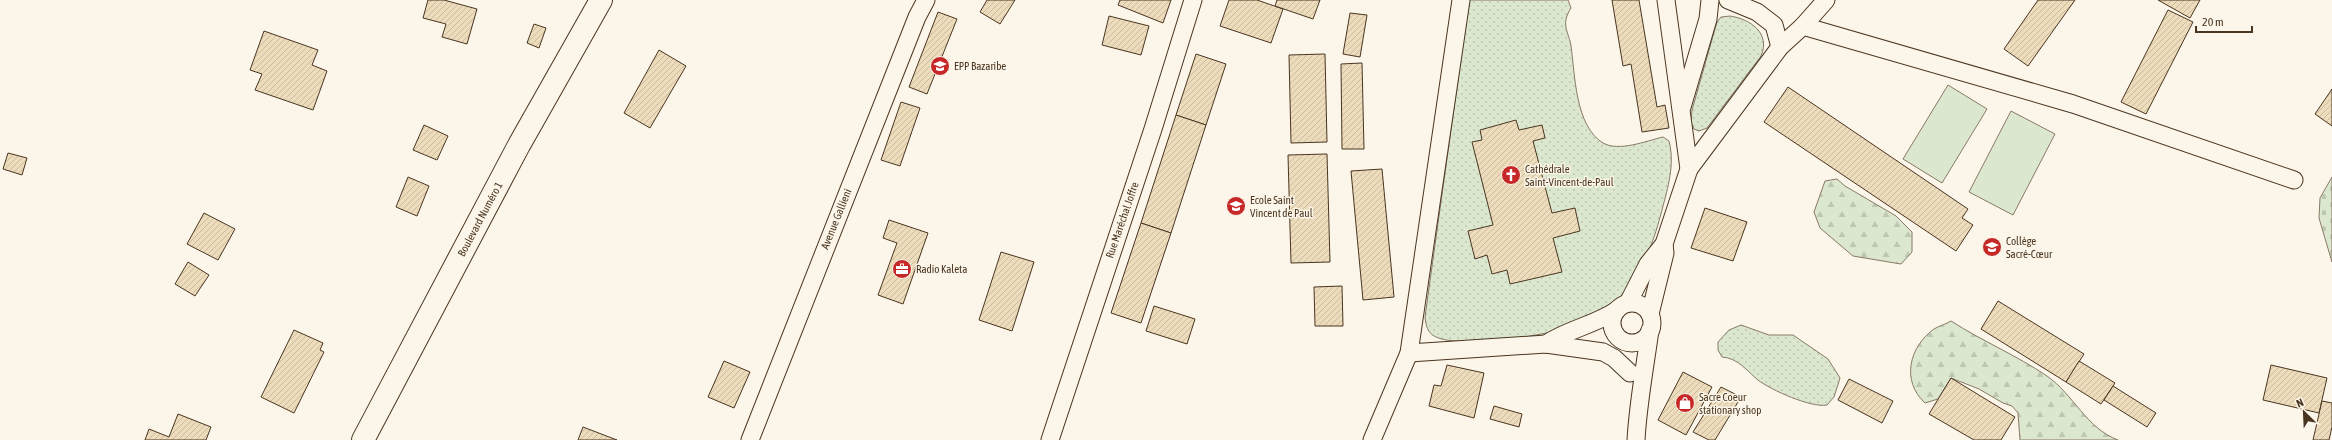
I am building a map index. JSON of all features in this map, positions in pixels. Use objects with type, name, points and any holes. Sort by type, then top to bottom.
[{"type":"main road","name":"Boulevard Numéro 1","points":[[363,440],[519,145],[601,0]]},
{"type":"street","name":"Avenue Gallieni","points":[[750,440],[914,24],[926,0]]},
{"type":"street","name":"Rue Maréchal Joffre","points":[[1050,440],[1153,129],[1192,0]]},
{"type":"street","points":[[1372,440],[1409,353],[1461,0]]},
{"type":"street","points":[[1666,0],[1689,168]]},
{"type":"street","points":[[1681,111],[1704,34],[1710,0]]},
{"type":"street","points":[[1728,0],[1757,12],[1770,21],[1774,25],[1780,47]]},
{"type":"street","points":[[1636,440],[1638,406],[1642,395],[1650,322],[1664,261],[1664,244],[1689,168],[1780,47],[1803,26],[1826,0]]},
{"type":"street","points":[[1803,26],[2073,104],[2294,180]]},
{"type":"street","points":[[1638,406],[1633,395],[1630,373],[1621,339],[1613,327],[1614,315],[1623,307],[1648,264],[1664,244]]},
{"type":"street","points":[[1546,344],[1556,338],[1602,320],[1623,307],[1641,305],[1650,322]]},
{"type":"street","points":[[1587,348],[1621,339],[1639,341],[1650,322]]},
{"type":"street","points":[[1409,353],[1546,344],[1587,348],[1603,352],[1614,358],[1630,373]]},
{"type":"green space","points":[[1469,0],[1568,0],[1571,8],[1566,18],[1566,26],[1571,46],[1578,99],[1587,125],[1594,135],[1603,143],[1609,145],[1633,145],[1663,137],[1669,141],[1671,150],[1671,167],[1666,193],[1653,241],[1639,272],[1627,290],[1614,302],[1597,313],[1562,329],[1517,338],[1462,342],[1447,340],[1433,335],[1429,331],[1425,317]]},
{"type":"green space","points":[[1730,16],[1745,20],[1757,28],[1763,40],[1761,56],[1707,128],[1699,131],[1694,129],[1691,122],[1692,110],[1717,22],[1721,17]]},
{"type":"green space","points":[[1948,85],[1987,109],[1942,183],[1903,159]]},
{"type":"green space","points":[[2011,111],[2055,134],[2013,215],[1969,192]]},
{"type":"green space","points":[[2332,177],[2332,262],[2319,218],[2320,198]]},
{"type":"green space","points":[[1837,179],[1845,186],[1896,216],[1912,232],[1912,252],[1901,264],[1853,256],[1820,228],[1814,212],[1825,181]]},
{"type":"green space","points":[[1951,321],[2047,376],[2065,392],[2097,428],[2118,440],[2020,440],[2018,413],[2012,406],[2003,403],[1979,389],[1951,378],[1938,399],[1925,403],[1917,394],[1913,385],[1911,364],[1919,345],[1925,336],[1934,329]]},
{"type":"green space","points":[[1741,325],[1769,335],[1793,335],[1828,359],[1840,378],[1834,397],[1827,405],[1811,404],[1802,401],[1772,389],[1758,380],[1738,362],[1722,357],[1718,350],[1718,342],[1729,330]]},
{"type":"building","points":[[428,0],[444,0],[477,9],[467,44],[442,37],[446,24],[423,18]]},
{"type":"building","points":[[987,0],[1015,0],[1000,24],[980,12]]},
{"type":"building","points":[[1120,0],[1171,0],[1163,23],[1118,5]]},
{"type":"building","points":[[1229,0],[1257,0],[1283,9],[1271,43],[1220,26]]},
{"type":"building","points":[[1277,0],[1320,0],[1313,19],[1275,6]]},
{"type":"building","points":[[1612,0],[1639,0],[1657,107],[1665,105],[1669,128],[1642,132],[1631,64],[1623,66]]},
{"type":"building","points":[[2038,0],[2075,0],[2028,66],[2004,49]]},
{"type":"building","points":[[2158,0],[2200,0],[2190,18]]},
{"type":"building","points":[[2168,10],[2193,22],[2146,114],[2121,102]]},
{"type":"building","points":[[938,12],[957,19],[927,94],[909,87]]},
{"type":"building","points":[[1350,13],[1367,15],[1360,57],[1343,54]]},
{"type":"building","points":[[1109,16],[1149,26],[1141,55],[1102,45]]},
{"type":"building","points":[[534,24],[546,28],[539,48],[527,43]]},
{"type":"building","points":[[264,31],[318,50],[312,65],[327,71],[313,110],[255,90],[262,74],[250,70]]},
{"type":"building","points":[[659,50],[686,66],[650,128],[624,113]]},
{"type":"building","points":[[1196,54],[1226,64],[1206,125],[1176,115]]},
{"type":"building","points":[[1325,54],[1327,142],[1291,143],[1289,55]]},
{"type":"building","points":[[1362,63],[1364,149],[1342,149],[1341,64]]},
{"type":"building","points":[[1788,87],[1968,209],[1962,218],[1973,225],[1956,251],[1764,122]]},
{"type":"building","points":[[2332,89],[2332,126],[2315,114]]},
{"type":"building","points":[[901,102],[920,108],[900,166],[881,160]]},
{"type":"building","points":[[1176,115],[1206,125],[1171,233],[1141,223]]},
{"type":"building","name":"Cathédrale Saint-Vincent-de-Paul","points":[[1516,120],[1519,130],[1542,125],[1545,138],[1533,141],[1552,213],[1575,208],[1580,231],[1553,238],[1562,272],[1510,284],[1507,270],[1492,274],[1487,255],[1475,259],[1468,231],[1493,225],[1472,142],[1482,140],[1480,130]]},
{"type":"building","points":[[424,125],[448,136],[437,160],[413,150]]},
{"type":"building","points":[[8,153],[27,158],[22,175],[3,169]]},
{"type":"building","points":[[1327,154],[1330,262],[1291,263],[1288,155]]},
{"type":"building","points":[[1382,169],[1394,297],[1363,300],[1351,171]]},
{"type":"building","points":[[408,177],[429,186],[417,216],[396,207]]},
{"type":"building","points":[[1705,208],[1747,222],[1733,261],[1691,248]]},
{"type":"building","points":[[204,213],[235,229],[218,260],[187,244]]},
{"type":"building","name":"Radio Kaleta","points":[[889,220],[928,233],[903,304],[878,295],[897,243],[883,238]]},
{"type":"building","points":[[1141,223],[1171,233],[1141,323],[1111,313]]},
{"type":"building","points":[[1001,252],[1034,262],[1012,331],[979,320]]},
{"type":"building","points":[[188,262],[209,275],[195,296],[175,284]]},
{"type":"building","points":[[1342,286],[1343,326],[1315,326],[1314,287]]},
{"type":"building","points":[[1998,301],[2084,354],[2066,382],[1981,329]]},
{"type":"building","points":[[1154,306],[1195,319],[1187,344],[1146,331]]},
{"type":"building","points":[[294,330],[323,343],[320,350],[324,352],[294,413],[261,397]]},
{"type":"building","points":[[724,361],[750,372],[734,408],[708,397]]},
{"type":"building","points":[[2079,361],[2115,383],[2101,404],[2066,382]]},
{"type":"building","points":[[1447,365],[1484,373],[1474,418],[1429,406],[1434,385],[1441,386]]},
{"type":"building","points":[[2271,365],[2327,378],[2319,413],[2263,400]]},
{"type":"building","name":"Sacre Coeur stationary shop","points":[[1683,372],[1712,387],[1686,435],[1658,420]]},
{"type":"building","points":[[1951,378],[2015,417],[2001,440],[1974,440],[1929,414]]},
{"type":"building","points":[[1849,379],[1893,401],[1882,423],[1838,400]]},
{"type":"building","points":[[2113,386],[2156,413],[2147,427],[2104,400]]},
{"type":"building","points":[[1721,387],[1741,397],[1715,440],[1709,440],[1693,432]]},
{"type":"building","points":[[2322,401],[2332,403],[2332,427],[2329,440],[2313,440]]},
{"type":"building","points":[[1494,406],[1522,414],[1519,427],[1490,419]]},
{"type":"building","points":[[178,414],[211,427],[206,440],[145,440],[149,429],[169,437]]},
{"type":"building","points":[[583,427],[617,440],[578,440]]},
{"type":"place","name":"EPP Bazaribe","points":[[940,66]]},
{"type":"place","name":"Cathédrale Saint-Vincent-de-Paul","points":[[1511,175]]},
{"type":"place","name":"Ecole Saint Vincent de Paul","points":[[1236,206]]},
{"type":"place","name":"Collège Sacré-Cœur","points":[[1992,247]]},
{"type":"place","name":"Radio Kaleta","points":[[902,269]]},
{"type":"place","name":"Sacre Coeur stationary shop","points":[[1685,403]]}]
